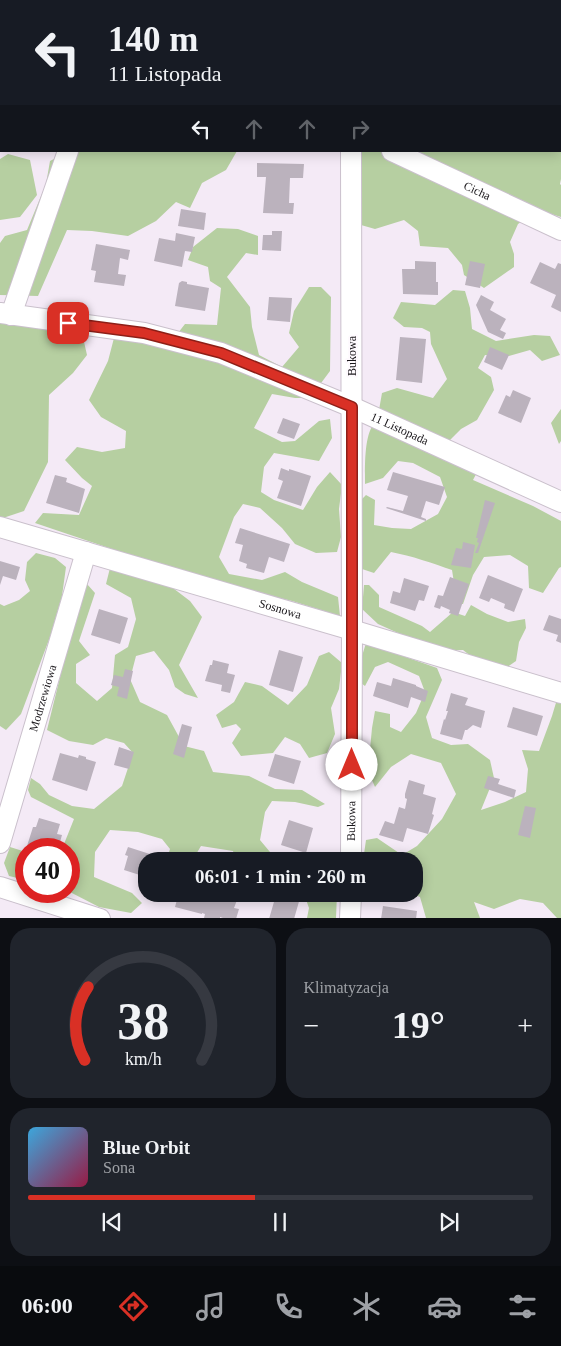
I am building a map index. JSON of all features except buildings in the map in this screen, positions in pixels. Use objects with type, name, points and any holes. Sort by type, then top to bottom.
[{"type":"street","points":[[6,314],[68,152]]},
{"type":"street","name":"Bukowa","points":[[351,152],[351,852]]},
{"type":"street","name":"Cicha","points":[[394,152],[561,230]]},
{"type":"street","name":"11 Listopada","points":[[6,314],[144,333],[221,353],[352,407],[561,502]]},
{"type":"street","name":"Sosnowa","points":[[0,527],[561,693]]},
{"type":"street","name":"Modrzewiowa","points":[[0,843],[86,552]]},
{"type":"street","points":[[0,888],[100,918]]},
{"type":"street","points":[[350,902],[350,918]]},
{"type":"green space","points":[[67,152],[236,152],[226,170],[202,183],[190,208],[176,202],[156,221],[128,236],[67,230],[38,296],[0,295],[0,243],[5,236],[27,230],[46,184],[50,161]]},
{"type":"green space","points":[[361,152],[561,152],[561,217],[538,210],[518,224],[510,242],[514,254],[514,267],[484,288],[464,275],[462,265],[448,248],[420,246],[418,231],[404,220],[375,229],[361,225]]},
{"type":"green space","points":[[8,154],[30,160],[37,195],[20,217],[0,220],[0,159]]},
{"type":"green space","points":[[217,228],[238,229],[258,236],[258,255],[246,253],[227,277],[250,307],[252,327],[259,355],[282,367],[299,347],[289,333],[294,311],[309,287],[321,287],[331,297],[330,371],[310,398],[295,398],[272,394],[254,428],[282,442],[295,441],[319,421],[330,419],[332,438],[319,461],[274,453],[264,467],[261,492],[274,500],[303,510],[317,487],[330,472],[342,485],[339,509],[341,537],[337,552],[316,553],[295,544],[282,528],[260,508],[243,504],[234,517],[219,557],[229,574],[262,580],[285,572],[302,582],[338,597],[340,616],[292,601],[183,573],[35,523],[43,513],[79,515],[92,486],[65,460],[77,447],[102,452],[125,448],[126,431],[101,417],[89,400],[108,361],[114,338],[167,347],[185,324],[217,325],[221,288],[210,281],[208,267],[188,260],[193,247]]},
{"type":"green space","points":[[453,290],[465,291],[470,308],[472,329],[496,341],[534,335],[550,336],[560,355],[542,361],[530,350],[505,357],[485,355],[478,368],[491,377],[494,390],[477,420],[461,429],[449,441],[379,410],[382,393],[397,388],[433,398],[447,379],[431,344],[430,332],[422,328],[404,327],[393,318],[401,302],[435,305]]},
{"type":"green space","points":[[0,318],[82,333],[87,355],[73,373],[49,395],[48,462],[24,511],[3,518],[0,517]]},
{"type":"green space","points":[[561,409],[561,441],[559,444],[551,423]]},
{"type":"green space","points":[[373,425],[485,457],[473,480],[533,506],[561,521],[561,567],[543,593],[529,588],[528,566],[510,555],[484,557],[473,575],[463,604],[455,604],[452,570],[444,567],[391,552],[374,573],[359,568],[359,502],[366,495],[375,500],[374,525],[411,529],[438,514],[447,497],[440,477],[413,463],[398,461],[383,478],[365,484],[368,437]]},
{"type":"green space","points":[[36,553],[55,558],[66,567],[62,596],[50,637],[21,714],[6,730],[0,726],[0,604],[4,606],[19,600],[30,591],[25,580],[27,562]]},
{"type":"green space","points":[[110,568],[165,582],[190,601],[202,617],[179,665],[198,698],[185,694],[175,687],[169,670],[154,651],[136,656],[130,679],[140,702],[167,715],[184,746],[204,751],[213,772],[249,776],[275,789],[302,790],[325,804],[318,807],[295,802],[272,801],[265,812],[260,840],[270,852],[233,852],[201,846],[197,852],[169,852],[170,849],[162,839],[138,832],[110,830],[95,852],[94,877],[132,893],[138,899],[138,902],[142,903],[131,913],[99,907],[80,897],[80,838],[66,838],[74,819],[31,797],[28,790],[31,778],[40,784],[49,795],[72,806],[94,809],[122,786],[133,753],[124,743],[106,738],[93,745],[69,741],[47,730],[80,596],[87,584],[95,593],[79,641],[90,655],[76,664],[76,683],[97,701],[112,688],[115,655],[128,647],[136,619],[131,598],[106,584]]},
{"type":"green space","points":[[364,585],[369,585],[379,595],[379,607],[422,626],[430,632],[453,612],[465,616],[471,605],[508,622],[525,619],[526,628],[519,642],[516,661],[506,668],[476,660],[463,650],[438,651],[378,624],[362,609]]},
{"type":"green space","points":[[366,643],[437,668],[442,680],[426,717],[432,738],[451,745],[468,744],[490,760],[494,778],[481,810],[526,792],[528,769],[522,750],[539,751],[561,686],[561,918],[557,918],[543,903],[520,899],[494,909],[474,902],[480,918],[426,918],[421,902],[423,902],[423,852],[407,852],[417,846],[442,819],[456,794],[441,763],[411,754],[391,767],[375,787],[368,771],[375,711],[390,714],[390,727],[401,732],[416,713],[425,692],[419,676],[388,662],[375,667],[365,686],[361,683],[362,656]]},
{"type":"green space","points":[[329,652],[342,663],[339,689],[331,708],[335,734],[327,753],[309,758],[300,744],[285,737],[273,753],[241,756],[232,743],[241,729],[236,724],[222,728],[216,715],[234,702],[245,682],[262,686],[288,705],[307,685],[319,656]]},
{"type":"green space","points":[[377,838],[398,852],[364,852],[366,840]]},
{"type":"green space","points":[[10,847],[15,849],[15,877],[9,876],[4,863]]},
{"type":"green space","points":[[307,902],[337,902],[336,918],[307,918],[309,908]]},
{"type":"route","points":[[68,323],[144,333],[221,353],[352,407],[352,765]]}]
